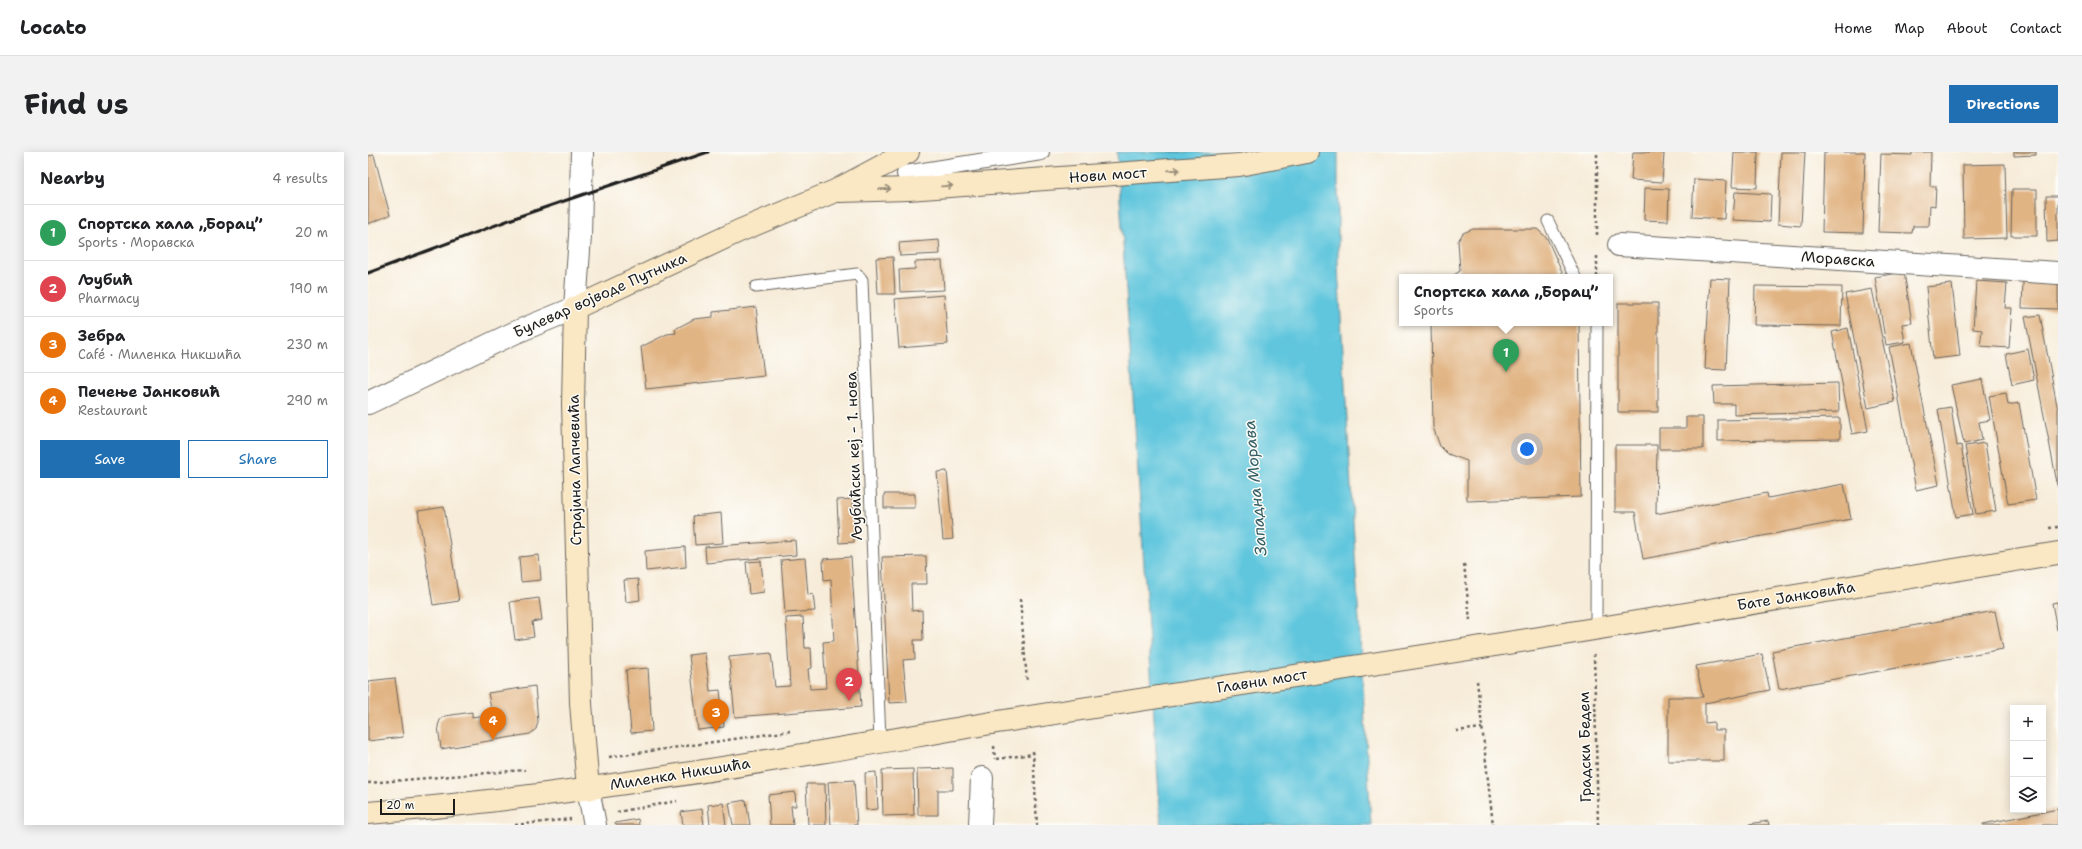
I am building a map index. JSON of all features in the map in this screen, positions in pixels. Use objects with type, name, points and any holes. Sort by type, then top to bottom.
[{"type":"main road","name":"Нови мост","points":[[905,168],[1239,165],[1307,152]]},
{"type":"main road","name":"Булевар војводе Путника","points":[[835,191],[905,168]]},
{"type":"main road","name":"Булевар војводе Путника","points":[[575,308],[739,231],[835,191],[905,168]]},
{"type":"main road","name":"Страјина Лапчевића","points":[[575,308],[573,404],[581,703],[588,789]]},
{"type":"main road","name":"Бате Јанковића","points":[[1533,639],[2058,552]]},
{"type":"main road","name":"Главни мост","points":[[991,723],[1533,639]]},
{"type":"main road","name":"Миленка Никшића","points":[[368,813],[426,808],[588,789],[991,723]]},
{"type":"street","name":"Страјина Лапчевића","points":[[575,308],[580,236],[582,152]]},
{"type":"street","points":[[905,168],[1041,152]]},
{"type":"street","name":"Моравска","points":[[1619,245],[2058,273]]},
{"type":"street","name":"Булевар војводе Путника","points":[[368,403],[509,336],[575,308]]},
{"type":"street","points":[[980,825],[982,778]]},
{"type":"street","points":[[588,789],[595,825]]},
{"type":"lane","points":[[1548,221],[1574,274]]},
{"type":"lane","name":"Љубићски кеј - 1. нова","points":[[756,287],[857,274],[862,280],[880,742]]},
{"type":"lane","points":[[1596,326],[1596,628]]},
{"type":"path","points":[[1597,152],[1597,237]]},
{"type":"path","points":[[1597,250],[1597,274]]},
{"type":"path","points":[[1464,564],[1470,620]]},
{"type":"path","points":[[1020,599],[1027,682]]},
{"type":"path","name":"Градски Бедем","points":[[1594,669],[1598,825]]},
{"type":"path","points":[[1477,681],[1493,825]]},
{"type":"path","points":[[1456,731],[1482,728]]},
{"type":"path","points":[[586,762],[632,753],[794,730]]},
{"type":"path","points":[[996,759],[1033,752],[1037,825]]},
{"type":"path","points":[[368,783],[529,770]]},
{"type":"water","name":"Западна Морава","points":[[1117,152],[1338,152],[1338,267],[1371,825],[1161,825]]},
{"type":"building","points":[[1633,152],[1656,152],[1664,154],[1662,182],[1631,180]]},
{"type":"building","points":[[1734,152],[1758,152],[1757,188],[1732,187]]},
{"type":"building","points":[[1781,152],[1805,152],[1801,226],[1778,224]]},
{"type":"building","points":[[1824,152],[1865,152],[1863,233],[1822,232]]},
{"type":"building","points":[[1912,152],[1931,152],[1930,186],[1936,186],[1935,206],[1930,205],[1929,226],[1913,226],[1912,233],[1878,232],[1881,154],[1912,155]]},
{"type":"building","points":[[2014,152],[2036,152],[2036,155],[2014,156]]},
{"type":"building","points":[[374,155],[390,215],[368,224],[368,156]]},
{"type":"building","points":[[2005,164],[2007,238],[1964,239],[1963,165]]},
{"type":"building","points":[[1694,179],[1726,181],[1724,219],[1692,217]]},
{"type":"building","points":[[1645,188],[1669,189],[1668,221],[1644,220]]},
{"type":"building","points":[[2012,189],[2037,189],[2037,236],[2011,236]]},
{"type":"building","points":[[1735,192],[1771,194],[1770,222],[1733,220]]},
{"type":"building","points":[[2046,196],[2058,196],[2058,241],[2047,242]]},
{"type":"building","points":[[1473,229],[1537,229],[1547,238],[1563,274],[1456,274],[1460,271],[1458,241],[1463,233]]},
{"type":"building","points":[[939,240],[940,254],[900,256],[899,243]]},
{"type":"building","points":[[893,257],[895,294],[878,294],[876,258]]},
{"type":"building","points":[[942,261],[944,290],[900,292],[899,270],[915,269],[915,262]]},
{"type":"building","points":[[1904,272],[1912,323],[1902,324],[1905,342],[1886,345],[1875,277]]},
{"type":"building","points":[[1710,278],[1730,279],[1726,370],[1705,369]]},
{"type":"building","points":[[1976,281],[2007,283],[2005,308],[2012,308],[2009,348],[1980,346],[1982,330],[1973,329]]},
{"type":"building","points":[[2023,281],[2058,282],[2058,309],[2022,308]]},
{"type":"building","points":[[1952,284],[1960,356],[1933,359],[1926,287]]},
{"type":"building","points":[[1755,286],[1842,287],[1841,326],[1754,325]]},
{"type":"building","points":[[1872,289],[1895,402],[1868,408],[1845,294]]},
{"type":"building","points":[[944,295],[948,344],[899,348],[895,299]]},
{"type":"building","points":[[1618,303],[1658,303],[1658,412],[1618,412]]},
{"type":"building","points":[[756,307],[764,376],[646,389],[641,347],[667,334],[676,333],[675,329],[694,319],[713,317],[713,312]]},
{"type":"building","points":[[2040,315],[2058,411],[2058,488],[2025,317]]},
{"type":"building","points":[[1431,326],[1579,326],[1581,497],[1467,501],[1467,461],[1448,454],[1440,446],[1433,427]]},
{"type":"building","points":[[1848,328],[1868,431],[1852,434],[1832,332]]},
{"type":"building","points":[[1911,343],[1939,485],[1916,490],[1889,347]]},
{"type":"building","points":[[2028,349],[2034,380],[2012,385],[2006,354]]},
{"type":"building","points":[[1982,379],[1990,420],[1979,422],[1982,440],[1964,444],[1951,385]]},
{"type":"building","points":[[1838,383],[1839,412],[1734,415],[1734,404],[1714,404],[1713,386]]},
{"type":"building","points":[[2006,393],[2008,405],[2019,403],[2036,500],[2008,504],[1989,396]]},
{"type":"building","points":[[1951,407],[1957,446],[1961,445],[1973,514],[1956,517],[1938,409]]},
{"type":"building","points":[[1686,417],[1703,417],[1703,449],[1659,449],[1659,428],[1686,428]]},
{"type":"building","points":[[1840,418],[1840,439],[1718,441],[1718,420]]},
{"type":"building","points":[[1985,443],[1996,511],[1976,514],[1965,446]]},
{"type":"building","points":[[1615,445],[1657,445],[1656,514],[1767,493],[1768,498],[1844,484],[1851,519],[1643,559],[1635,512],[1615,512]]},
{"type":"building","points":[[947,471],[953,539],[943,540],[937,472]]},
{"type":"building","points":[[884,494],[915,494],[915,508],[884,508]]},
{"type":"building","points":[[853,499],[854,542],[839,543],[837,500]]},
{"type":"building","points":[[444,507],[459,601],[433,605],[418,511]]},
{"type":"building","points":[[721,513],[723,543],[695,545],[693,516]]},
{"type":"building","points":[[795,540],[796,555],[706,563],[705,547]]},
{"type":"building","points":[[685,547],[686,567],[646,571],[645,551]]},
{"type":"building","points":[[539,555],[541,580],[521,582],[519,557]]},
{"type":"building","points":[[926,556],[927,584],[911,584],[912,611],[922,610],[923,640],[914,640],[915,659],[903,660],[907,702],[889,703],[882,557]]},
{"type":"building","points":[[851,557],[861,707],[735,717],[729,657],[771,653],[775,687],[790,686],[786,618],[803,617],[805,648],[811,648],[812,668],[808,669],[810,689],[826,688],[823,642],[834,641],[831,579],[824,580],[823,559]]},
{"type":"building","points":[[805,558],[808,595],[813,594],[815,611],[785,613],[781,560]]},
{"type":"building","points":[[761,561],[764,592],[749,594],[746,562]]},
{"type":"building","points":[[638,579],[640,600],[626,602],[624,580]]},
{"type":"building","points":[[539,598],[542,620],[532,622],[534,637],[515,640],[510,602]]},
{"type":"building","points":[[2058,602],[2058,630],[2057,630],[2052,603]]},
{"type":"building","points":[[1995,611],[2003,649],[1779,689],[1772,651]]},
{"type":"building","points":[[705,653],[710,691],[720,690],[724,727],[698,730],[689,655]]},
{"type":"building","points":[[1762,654],[1770,690],[1705,703],[1705,723],[1714,722],[1714,730],[1724,730],[1724,761],[1668,761],[1668,697],[1703,697],[1696,666]]},
{"type":"building","points":[[648,668],[652,731],[631,733],[626,670]]},
{"type":"building","points":[[395,678],[403,737],[368,741],[368,681]]},
{"type":"building","points":[[535,686],[538,722],[536,729],[530,734],[441,749],[438,726],[440,720],[445,716],[472,712],[472,717],[492,714],[488,693]]},
{"type":"building","points":[[953,768],[953,790],[938,790],[938,815],[918,815],[917,769]]},
{"type":"building","points":[[913,769],[914,815],[883,816],[882,770]]},
{"type":"building","points":[[876,772],[878,809],[866,810],[865,773]]},
{"type":"building","points":[[854,780],[857,825],[831,825],[828,782]]},
{"type":"building","points":[[806,784],[825,784],[826,825],[808,825]]},
{"type":"building","points":[[795,792],[796,806],[791,806],[793,825],[770,825],[768,795]]},
{"type":"building","points":[[746,800],[750,825],[733,825],[729,803]]},
{"type":"building","points":[[723,803],[726,825],[710,825],[708,805]]},
{"type":"building","points":[[702,809],[704,825],[683,825],[681,812]]},
{"type":"building","points":[[2058,809],[2058,825],[1983,825],[2038,813],[2046,813],[2046,811]]},
{"type":"building","points":[[638,819],[639,825],[616,825],[615,823]]},
{"type":"building","points":[[1768,821],[1769,825],[1749,825],[1749,824]]},
{"type":"railway","points":[[368,273],[520,216],[708,152]]},
{"type":"place","name":"Спортска хала „Борац”","points":[[1506,372]]},
{"type":"place","name":"Љубић","points":[[849,701]]},
{"type":"place","name":"Зебра","points":[[716,732]]},
{"type":"place","name":"Печење Јанковић","points":[[493,740]]}]
